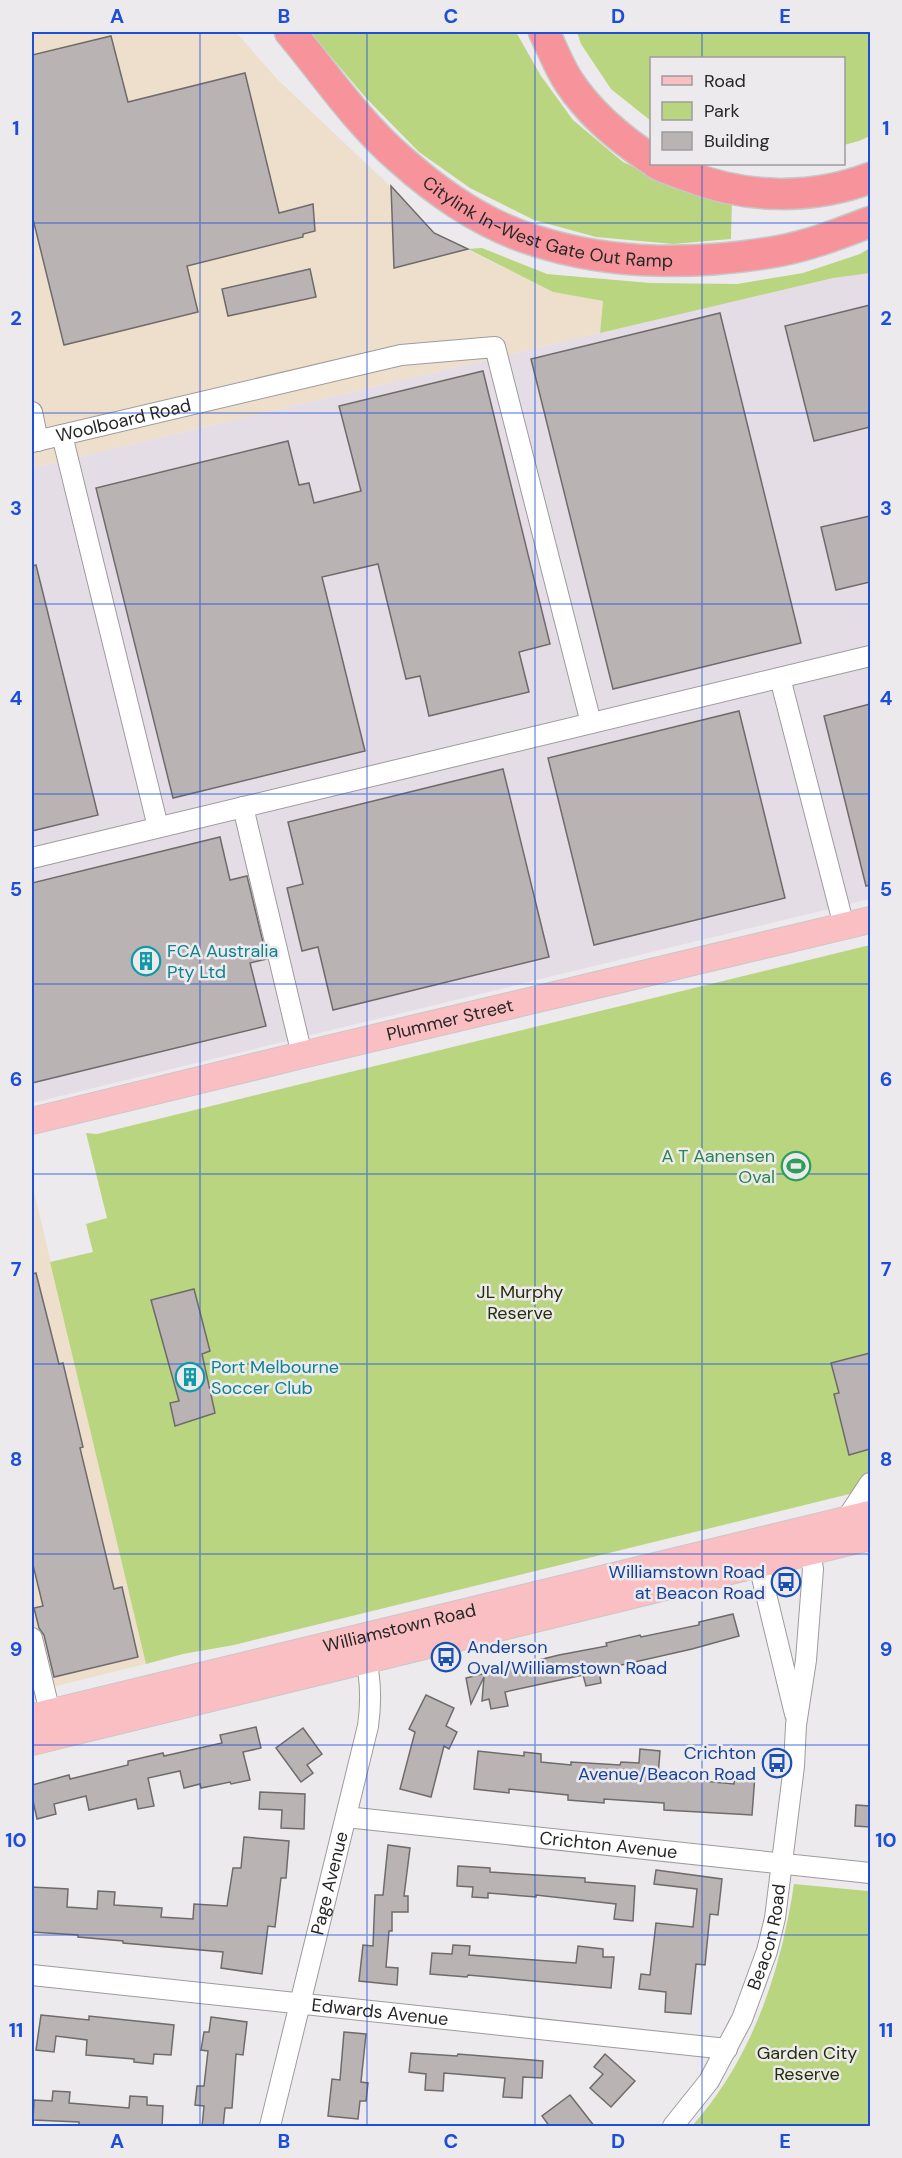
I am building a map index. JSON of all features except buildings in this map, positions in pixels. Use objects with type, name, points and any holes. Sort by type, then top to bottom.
[{"type":"highway","name":"Citylink In-West Gate Out Ramp","points":[[290,32],[355,114],[399,159],[443,193],[472,211],[492,223],[535,241],[584,253],[634,259],[695,261],[781,251],[833,236],[870,222]]},
{"type":"highway","points":[[544,32],[569,82],[624,142],[650,159]]},
{"type":"highway","points":[[659,165],[696,180],[730,189],[788,195],[827,190],[870,178]]},
{"type":"main road","name":"Plummer Street","points":[[32,1121],[870,920]]},
{"type":"main road","name":"Williamstown Road","points":[[364,1649],[870,1514]]},
{"type":"main road","name":"Williamstown Road","points":[[32,1742],[46,1722],[364,1649],[759,1565],[870,1537]]},
{"type":"main road","points":[[759,1565],[769,1540],[810,1552]]},
{"type":"street","name":"Woolboard Road","points":[[35,441],[401,355],[495,347],[591,723]]},
{"type":"street","points":[[32,412],[35,441]]},
{"type":"street","points":[[62,435],[158,827]]},
{"type":"street","points":[[32,858],[870,656]]},
{"type":"street","points":[[780,678],[844,926]]},
{"type":"street","points":[[243,807],[302,1055]]},
{"type":"street","points":[[845,1521],[870,1483]]},
{"type":"street","name":"Beacon Road","points":[[673,2127],[709,2081],[750,2002],[775,1918],[794,1767],[796,1725],[805,1669],[813,1569],[810,1552]]},
{"type":"street","name":"Beacon Road","points":[[759,1565],[796,1725]]},
{"type":"street","points":[[32,1638],[46,1722]]},
{"type":"street","name":"Page Avenue","points":[[270,2127],[368,1726],[371,1679],[364,1649]]},
{"type":"street","name":"Crichton Avenue","points":[[346,1817],[870,1873]]},
{"type":"street","name":"Edwards Avenue","points":[[32,1975],[727,2049]]},
{"type":"shaded area","points":[[32,32],[236,32],[277,79],[390,186],[434,233],[553,292],[603,301],[600,333],[32,468]]},
{"type":"shaded area","points":[[870,265],[870,899],[32,1103],[32,468],[600,333]]},
{"type":"shaded area","points":[[32,1183],[146,1664],[32,1692]]},
{"type":"green space","points":[[310,32],[516,32],[541,76],[573,120],[623,162],[677,187],[732,200],[731,239],[673,244],[596,237],[534,220],[470,188],[419,152],[366,98]]},
{"type":"green space","points":[[577,32],[870,32],[870,136],[845,145],[845,57],[650,57],[650,120],[611,89],[581,44]]},
{"type":"green space","points":[[482,248],[547,274],[650,283],[737,284],[803,273],[860,254],[870,248],[870,273],[833,278],[600,333],[603,301],[553,292],[468,249]]},
{"type":"green space","name":"JL Murphy Reserve","points":[[870,945],[870,1489],[234,1645],[183,1654],[146,1664],[50,1262],[93,1252],[86,1224],[107,1218],[86,1133],[97,1134]]},
{"type":"green space","name":"Garden City Reserve","points":[[794,1884],[868,1891],[870,1894],[870,2126],[692,2126],[713,2100],[731,2072],[761,2012],[781,1949]]},
{"type":"place","name":"FCA Australia Pty Ltd","points":[[146,961]]},
{"type":"place","name":"A T Aanensen Oval","points":[[796,1166]]},
{"type":"place","name":"Port Melbourne Soccer Club","points":[[190,1377]]},
{"type":"place","name":"Williamstown Road at Beacon Road","points":[[786,1582]]},
{"type":"place","name":"Anderson Oval/Williamstown Road","points":[[446,1657]]},
{"type":"place","name":"Crichton Avenue/Beacon Road","points":[[777,1763]]}]
